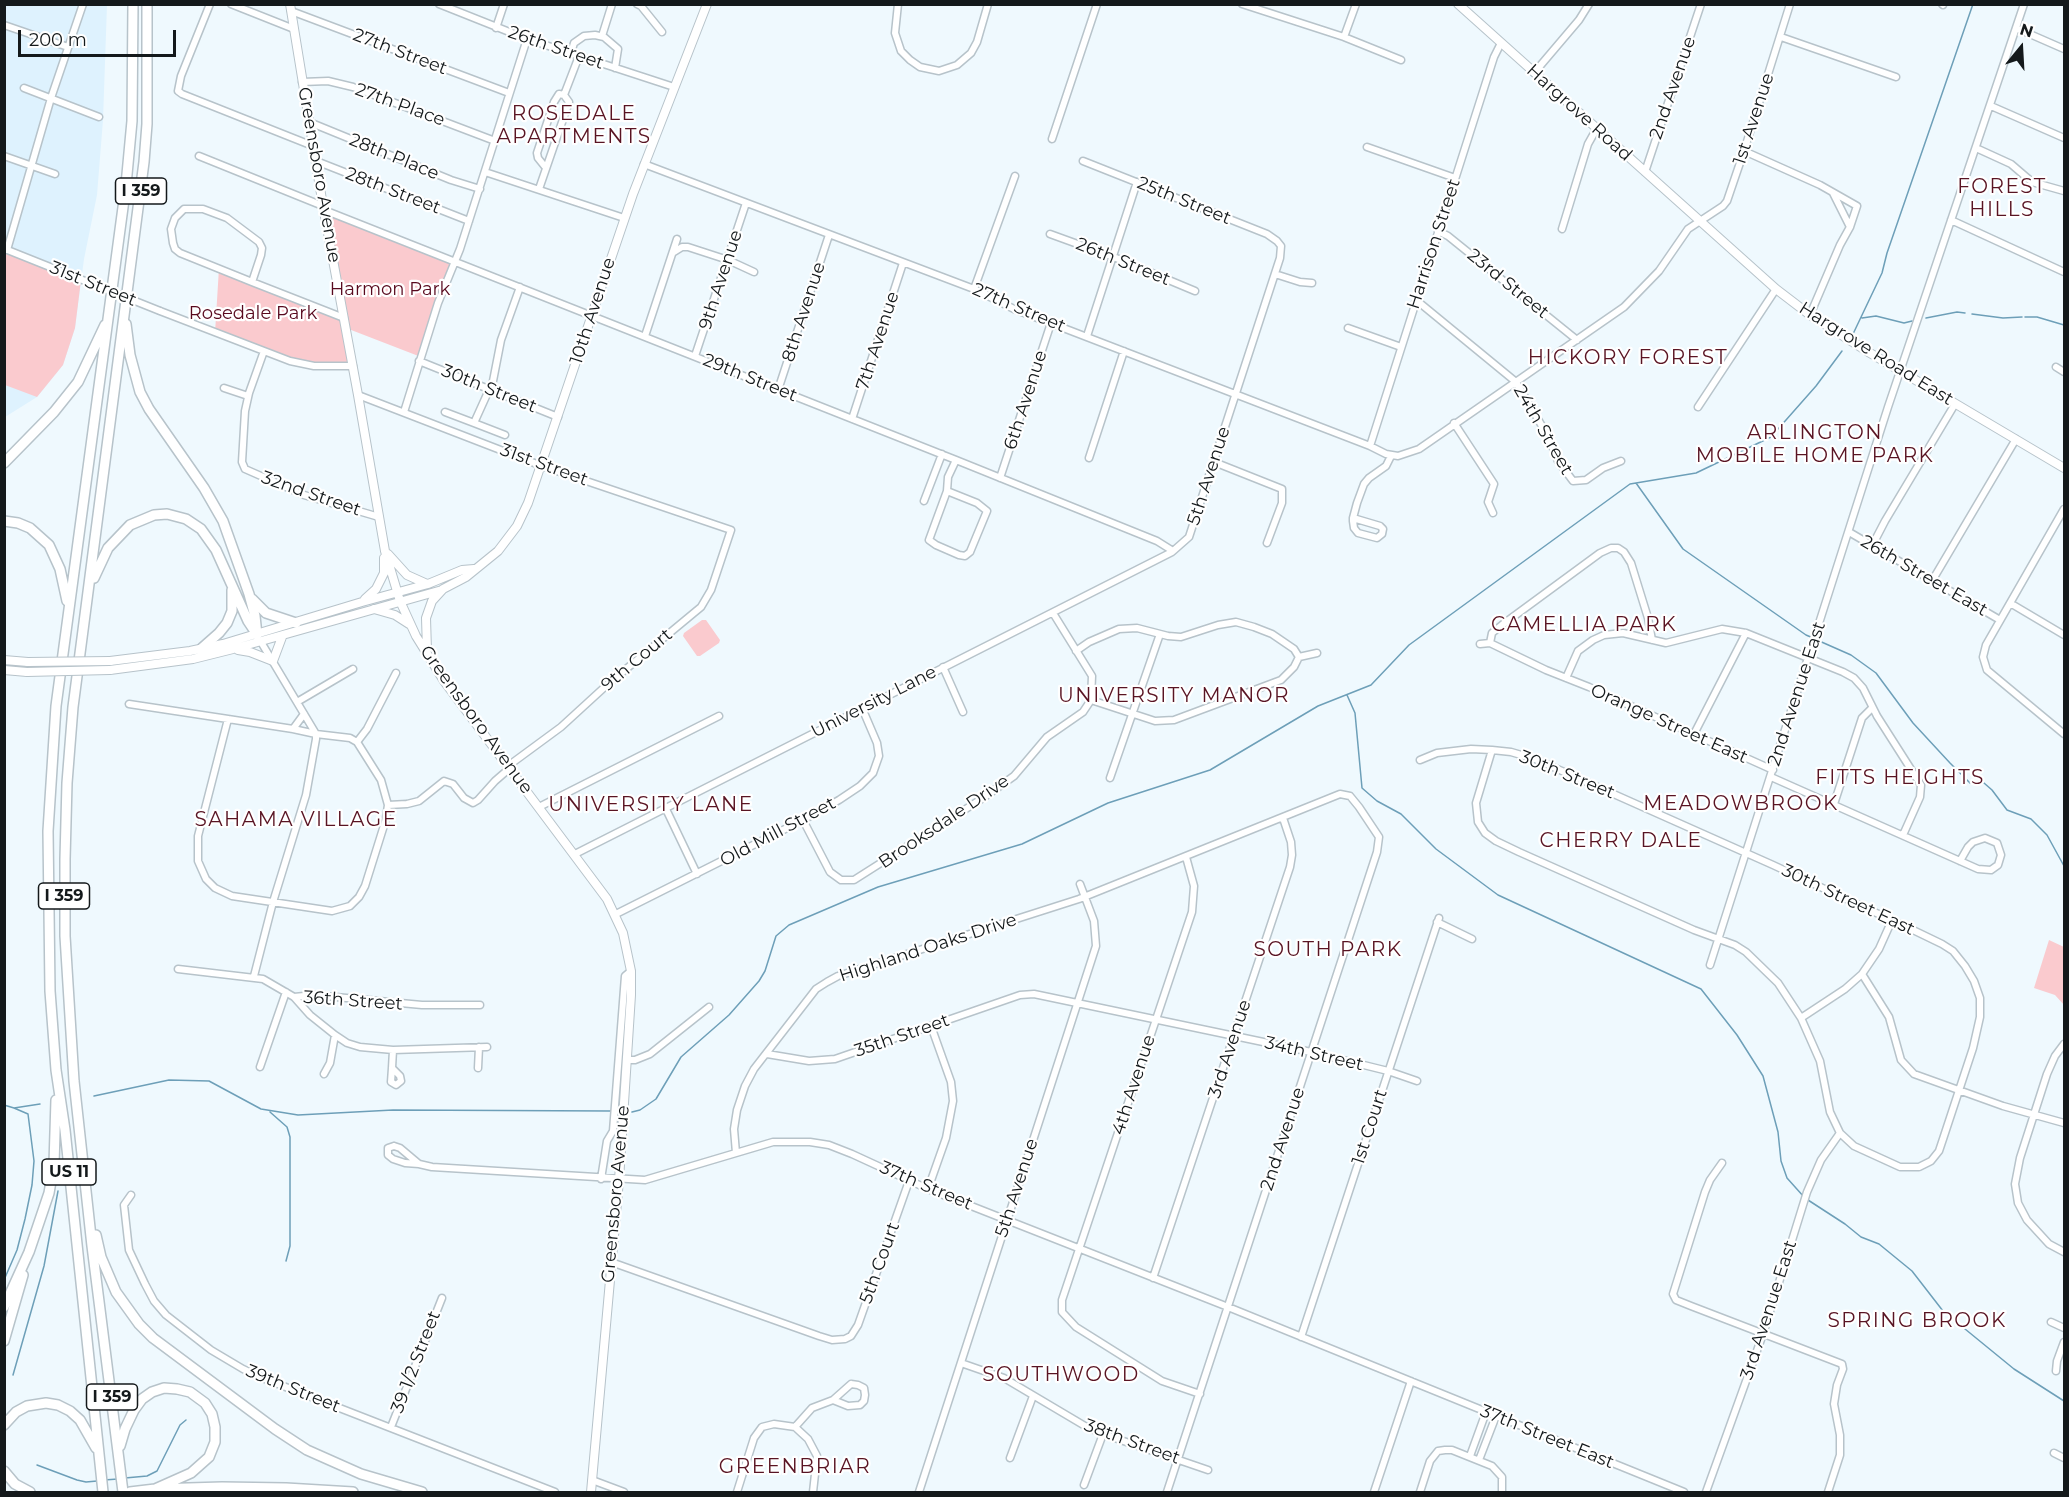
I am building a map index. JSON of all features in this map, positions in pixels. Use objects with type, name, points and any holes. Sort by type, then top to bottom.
[{"type":"highway","name":"I 359","points":[[56,1070],[50,991],[48,831],[55,716],[126,185],[132,121],[133,4]]},
{"type":"highway","name":"I 359","points":[[123,1492],[74,1081],[66,958],[65,821],[70,736],[144,162],[148,77],[147,4]]},
{"type":"highway","points":[[4,463],[54,412],[78,382],[110,311]]},
{"type":"highway","points":[[125,316],[130,355],[140,392],[148,409],[214,504],[223,521],[249,594],[259,638]]},
{"type":"highway","points":[[88,591],[108,548],[130,525],[141,519],[166,514],[186,519],[201,529],[216,550],[248,621],[259,638]]},
{"type":"highway","points":[[4,521],[30,528],[49,545],[63,582],[69,612]]},
{"type":"highway","points":[[202,648],[227,623],[232,611],[232,587]]},
{"type":"highway","points":[[249,594],[266,613],[296,623]]},
{"type":"highway","points":[[4,1307],[29,1252],[44,1211],[54,1164],[56,1070]]},
{"type":"highway","name":"US 11","points":[[56,1070],[65,1130],[103,1492]]},
{"type":"highway","points":[[87,1202],[108,1276],[127,1309],[153,1338],[275,1430],[308,1450],[352,1471],[422,1492]]},
{"type":"highway","points":[[4,1341],[29,1252]]},
{"type":"highway","points":[[120,1456],[125,1429],[134,1410],[142,1399],[152,1392],[164,1388],[177,1389],[190,1392],[205,1403],[214,1420],[216,1433],[208,1457],[191,1473],[155,1489]]},
{"type":"highway","points":[[4,1425],[16,1412],[27,1406],[46,1403],[58,1405],[70,1412],[83,1425],[95,1445],[100,1462]]},
{"type":"highway","points":[[4,1472],[15,1484],[30,1492]]},
{"type":"highway","points":[[130,1492],[155,1489],[286,1488],[353,1492]]},
{"type":"main road","name":"10th Avenue","points":[[444,590],[466,577],[498,551],[517,526],[528,503],[624,218],[706,4]]},
{"type":"main road","name":"Hargrove Road","points":[[1458,4],[1700,221]]},
{"type":"main road","name":"Greensboro Avenue","points":[[291,8],[323,208],[385,551],[400,601],[411,626],[449,688],[575,854],[616,914],[623,933],[631,971],[619,1180],[591,1492]]},
{"type":"main road","name":"Hargrove Road East","points":[[1700,221],[1776,289],[1810,315],[2064,468]]},
{"type":"main road","points":[[385,551],[407,575],[428,584]]},
{"type":"main road","points":[[362,602],[376,589],[384,573],[385,551]]},
{"type":"main road","points":[[4,670],[27,672],[194,659],[233,650],[296,623],[428,584],[462,570],[474,569]]},
{"type":"main road","points":[[4,660],[110,665],[259,638],[282,637],[372,608],[444,590]]},
{"type":"main road","points":[[427,654],[426,618],[432,602],[444,590]]},
{"type":"main road","points":[[372,608],[395,615],[411,626]]},
{"type":"main road","points":[[233,650],[250,652],[273,661],[282,637]]},
{"type":"street","points":[[6,249],[33,167],[51,98],[83,4]]},
{"type":"street","points":[[210,4],[181,76],[178,90],[182,94],[313,146]]},
{"type":"street","points":[[231,4],[294,29]]},
{"type":"street","points":[[496,28],[504,4]]},
{"type":"street","points":[[602,36],[612,4]]},
{"type":"street","points":[[637,4],[662,32]]},
{"type":"street","points":[[898,4],[895,33],[901,51],[920,67],[939,71],[957,66],[971,53],[977,42],[988,4]]},
{"type":"street","points":[[1053,139],[1097,4]]},
{"type":"street","points":[[1242,4],[1344,37],[1401,60]]},
{"type":"street","points":[[1344,37],[1356,4]]},
{"type":"street","points":[[1534,73],[1579,20],[1588,4]]},
{"type":"street","name":"2nd Avenue","points":[[1645,172],[1701,4]]},
{"type":"street","name":"1st Avenue","points":[[1391,456],[1405,455],[1419,449],[1624,307],[1659,271],[1680,237],[1688,229],[1717,211],[1727,201],[1790,4]]},
{"type":"street","name":"2nd Avenue East","points":[[1710,965],[1883,423],[2024,4]]},
{"type":"street","name":"26th Street","points":[[441,5],[527,39],[674,87]]},
{"type":"street","name":"27th Street","points":[[291,8],[509,93]]},
{"type":"street","points":[[4,25],[68,47]]},
{"type":"street","points":[[2016,28],[2064,50]]},
{"type":"street","points":[[570,53],[574,43],[584,36],[602,36],[618,49],[615,68]]},
{"type":"street","points":[[1781,38],[1896,77]]},
{"type":"street","points":[[404,412],[438,303],[470,221],[527,39]]},
{"type":"street","name":"Harrison Street","points":[[1370,446],[1494,57],[1501,43]]},
{"type":"street","points":[[564,96],[579,56]]},
{"type":"street","name":"27th Place","points":[[302,82],[328,81],[353,87],[495,141]]},
{"type":"street","points":[[24,88],[99,117]]},
{"type":"street","points":[[538,189],[546,168],[569,102],[559,94],[554,102],[537,153],[546,168]]},
{"type":"street","points":[[1991,106],[2064,138]]},
{"type":"street","name":"28th Place","points":[[309,122],[451,180],[480,189]]},
{"type":"street","points":[[1562,229],[1588,144],[1597,128]]},
{"type":"street","points":[[1367,147],[1455,178]]},
{"type":"street","points":[[1976,148],[2011,164],[2032,182],[2064,191]]},
{"type":"street","points":[[1744,152],[1857,206],[1850,227],[1840,244],[1810,315]]},
{"type":"street","points":[[4,156],[55,174]]},
{"type":"street","name":"29th Street","points":[[199,156],[455,262],[1157,541],[1173,551]]},
{"type":"street","name":"28th Street","points":[[316,161],[470,221]]},
{"type":"street","name":"25th Street","points":[[1083,161],[1267,234],[1278,241],[1281,246]]},
{"type":"street","name":"27th Street","points":[[644,164],[974,289],[1014,309],[1391,456]]},
{"type":"street","points":[[485,172],[624,218]]},
{"type":"street","points":[[974,289],[1015,176]]},
{"type":"street","points":[[1087,336],[1137,182]]},
{"type":"street","points":[[1833,193],[1850,227]]},
{"type":"street","name":"9th Avenue","points":[[695,356],[746,203]]},
{"type":"street","points":[[252,282],[261,255],[262,248],[259,242],[227,218],[203,208],[184,209],[175,218],[171,230],[175,249],[252,282],[344,318]]},
{"type":"street","points":[[1951,220],[2064,272]]},
{"type":"street","name":"23rd Street","points":[[1438,231],[1448,236],[1577,340]]},
{"type":"street","name":"26th Street","points":[[1050,234],[1195,291]]},
{"type":"street","name":"8th Avenue","points":[[778,390],[829,235]]},
{"type":"street","points":[[645,336],[677,239]]},
{"type":"street","name":"5th Avenue","points":[[1173,551],[1184,543],[1191,531],[1282,252],[1281,246]]},
{"type":"street","points":[[671,254],[682,247],[688,247],[728,260],[754,272]]},
{"type":"street","name":"31st Street","points":[[6,249],[290,361],[314,366],[353,366]]},
{"type":"street","name":"7th Avenue","points":[[852,419],[903,263]]},
{"type":"street","points":[[1275,274],[1300,282],[1311,282]]},
{"type":"street","points":[[474,423],[489,389],[501,340],[520,287]]},
{"type":"street","points":[[1698,407],[1776,289]]},
{"type":"street","name":"24th Street","points":[[1415,303],[1421,304],[1516,382],[1549,438],[1558,461],[1574,481],[1586,480],[1603,468],[1621,461]]},
{"type":"street","name":"6th Avenue","points":[[1000,478],[1051,323]]},
{"type":"street","points":[[1348,328],[1401,347]]},
{"type":"street","points":[[224,388],[248,396],[264,351]]},
{"type":"street","points":[[1089,458],[1124,351]]},
{"type":"street","name":"30th Street","points":[[419,361],[558,417]]},
{"type":"street","points":[[2056,367],[2064,372]]},
{"type":"street","name":"31st Street","points":[[358,395],[542,466],[731,530]]},
{"type":"street","name":"32nd Street","points":[[248,396],[242,462],[245,469],[304,495],[379,517]]},
{"type":"street","points":[[1872,546],[1955,404]]},
{"type":"street","points":[[445,412],[505,435]]},
{"type":"street","points":[[1454,423],[1494,484],[1488,502],[1492,513]]},
{"type":"street","points":[[1932,581],[2016,440]]},
{"type":"street","points":[[924,501],[942,454]]},
{"type":"street","points":[[1353,518],[1380,526],[1383,529],[1382,534],[1377,538],[1358,533],[1354,528],[1353,518],[1364,484],[1368,478],[1386,466],[1391,456]]},
{"type":"street","points":[[947,491],[977,503],[987,511],[970,552],[965,556],[929,540],[947,491],[948,477],[956,460]]},
{"type":"street","points":[[1214,462],[1282,489],[1282,503],[1268,543]]},
{"type":"street","points":[[2064,509],[1986,645],[1983,657],[1987,670],[2064,734]]},
{"type":"street","name":"9th Court","points":[[388,805],[419,801],[444,781],[453,784],[464,798],[473,803],[478,800],[509,767],[561,727],[608,684],[701,607],[711,590],[731,530]]},
{"type":"street","name":"26th Street East","points":[[1849,532],[2000,620]]},
{"type":"street","points":[[1490,643],[1492,633],[1611,548],[1618,548],[1624,552],[1631,563],[1648,618],[1652,640]]},
{"type":"street","name":"University Lane","points":[[575,854],[1173,551]]},
{"type":"street","points":[[2010,603],[2064,635]]},
{"type":"street","points":[[1053,613],[1092,676],[1092,700],[1155,721],[1167,721],[1186,716],[1286,677],[1299,657]]},
{"type":"street","points":[[1077,651],[1089,642],[1119,629],[1137,628],[1181,637],[1224,624],[1242,623],[1277,638],[1294,649],[1299,657]]},
{"type":"street","points":[[1480,644],[1490,643],[1566,678],[1578,651],[1593,640],[1617,633],[1660,642],[1673,642],[1722,629],[1746,633],[1843,672],[1854,678],[1863,688],[1872,708],[1921,785],[1920,797],[1903,835]]},
{"type":"street","points":[[1694,734],[1746,633]]},
{"type":"street","points":[[1110,778],[1160,634]]},
{"type":"street","points":[[254,976],[273,902],[306,795],[316,734],[259,638]]},
{"type":"street","points":[[1299,657],[1317,653]]},
{"type":"street","points":[[943,668],[963,712]]},
{"type":"street","points":[[297,702],[353,669]]},
{"type":"street","points":[[357,742],[368,729],[396,673]]},
{"type":"street","name":"Orange Street East","points":[[1566,678],[1694,734],[1834,804],[1960,861],[1984,871],[1991,870],[1998,865],[2000,849],[1996,843],[1985,838],[1973,842],[1960,861]]},
{"type":"street","name":"Brooksdale Drive","points":[[803,820],[830,872],[841,880],[854,880],[1014,776],[1042,741],[1083,712],[1092,700]]},
{"type":"street","points":[[129,704],[228,719],[293,729],[316,734],[350,738],[357,742],[381,780],[388,805],[386,819],[365,886],[355,902],[344,909],[332,911],[232,896],[220,891],[206,879],[198,861],[199,829],[209,799],[228,719]]},
{"type":"street","name":"Old Mill Street","points":[[616,914],[803,820],[855,790],[876,768],[879,749],[862,708]]},
{"type":"street","points":[[1834,804],[1862,718],[1872,708]]},
{"type":"street","points":[[293,729],[304,714]]},
{"type":"street","points":[[539,807],[719,716]]},
{"type":"street","points":[[1492,750],[1477,796],[1478,822],[1485,833],[1496,841],[1640,906],[1741,948],[1756,960],[1786,993],[1801,1018],[1820,1061],[1830,1112],[1840,1133],[1854,1146],[1900,1167],[1913,1168],[1926,1165],[1939,1151],[1959,1091]]},
{"type":"street","name":"30th Street","points":[[1420,760],[1429,755],[1447,752],[1492,750],[1511,752],[1535,759],[1708,837]]},
{"type":"street","name":"2nd Avenue","points":[[1167,1492],[1379,846],[1379,837],[1376,832],[1347,794],[1340,794],[1283,818]]},
{"type":"street","points":[[665,807],[697,874]]},
{"type":"street","points":[[1086,897],[1283,818]]},
{"type":"street","name":"3rd Avenue","points":[[1153,1278],[1291,861],[1291,842],[1283,818]]},
{"type":"street","name":"30th Street East","points":[[1708,837],[1948,947],[1962,961],[1974,981],[1980,998],[1980,1017],[1959,1091]]},
{"type":"street","name":"4th Avenue","points":[[1186,857],[1193,880],[1194,899],[1186,930],[1062,1300],[1062,1312],[1076,1327],[1162,1381],[1200,1394]]},
{"type":"street","name":"5th Avenue","points":[[919,1492],[1096,946],[1095,927],[1080,884]]},
{"type":"street","name":"Highland Oaks Drive","points":[[735,1154],[734,1129],[739,1104],[754,1069],[816,989],[832,979],[1086,897]]},
{"type":"street","name":"1st Court","points":[[1301,1337],[1438,920],[1472,939]]},
{"type":"street","points":[[1801,1018],[1845,989],[1862,974],[1872,961],[1892,920]]},
{"type":"street","points":[[178,969],[254,976],[294,997]]},
{"type":"street","points":[[601,1179],[607,1141],[613,1131],[625,976],[631,971]]},
{"type":"street","points":[[1862,974],[1888,1017],[1904,1065],[1919,1077],[2064,1123]]},
{"type":"street","points":[[260,1066],[286,992]]},
{"type":"street","name":"34th Street","points":[[1034,994],[1311,1052],[1388,1071],[1417,1081]]},
{"type":"street","name":"35th Street","points":[[767,1054],[809,1061],[835,1059],[1020,995],[1034,994]]},
{"type":"street","name":"36th Street","points":[[294,997],[314,995],[422,1005],[480,1005]]},
{"type":"street","name":"36th Street","points":[[294,997],[310,1015],[335,1035],[347,1043],[360,1047],[393,1050],[487,1047]]},
{"type":"street","points":[[627,1060],[635,1060],[650,1054],[710,1007]]},
{"type":"street","points":[[928,1189],[946,1138],[953,1101],[951,1082],[931,1026]]},
{"type":"street","points":[[324,1074],[330,1063],[335,1035]]},
{"type":"street","points":[[2064,1044],[2052,1062],[2034,1115],[2018,1165],[2015,1190],[2020,1209],[2039,1235],[2049,1244],[2064,1252]]},
{"type":"street","points":[[478,1068],[479,1047]]},
{"type":"street","points":[[392,1068],[393,1050]]},
{"type":"street","name":"3rd Avenue East","points":[[1706,1492],[1763,1334],[1807,1192],[1821,1160],[1840,1133]]},
{"type":"street","name":"37th Street","points":[[419,1164],[400,1148],[394,1146],[388,1148],[388,1155],[393,1159],[432,1167],[619,1180],[652,1179],[773,1142],[810,1142],[841,1149],[928,1189],[1411,1381]]},
{"type":"street","points":[[1722,1163],[1710,1180],[1673,1294],[1676,1300],[1842,1364],[1843,1369],[1837,1385],[1834,1404],[1840,1436],[1840,1455],[1828,1492]]},
{"type":"street","name":"5th Court","points":[[611,1262],[819,1336],[832,1340],[845,1339],[851,1336],[858,1326],[909,1181]]},
{"type":"street","name":"39th Street","points":[[130,1195],[124,1205],[129,1250],[154,1301],[166,1315],[211,1350],[243,1369],[555,1492]]},
{"type":"street","name":"39 1/2 Street","points":[[391,1427],[442,1298]]},
{"type":"street","points":[[2051,1322],[2064,1329]]},
{"type":"street","points":[[2056,1371],[2064,1342]]},
{"type":"street","name":"38th Street","points":[[961,1363],[1005,1378],[1103,1434],[1208,1470]]},
{"type":"street","points":[[1374,1492],[1411,1381]]},
{"type":"street","name":"37th Street East","points":[[1411,1381],[1684,1492]]},
{"type":"street","points":[[795,1427],[812,1408],[833,1400],[851,1384],[864,1389],[866,1395],[860,1405],[854,1407],[833,1400]]},
{"type":"street","points":[[1010,1458],[1034,1396]]},
{"type":"street","points":[[1470,1456],[1486,1412]]},
{"type":"street","points":[[1479,1460],[1496,1416]]},
{"type":"street","points":[[737,1492],[757,1432],[768,1424],[795,1427],[812,1444],[818,1456],[813,1492]]},
{"type":"street","points":[[1084,1485],[1103,1434]]},
{"type":"street","points":[[1420,1492],[1430,1461],[1438,1451],[1452,1450],[1492,1466],[1502,1477],[1502,1492]]},
{"type":"street","points":[[2054,1453],[2064,1458]]},
{"type":"street","points":[[592,1480],[624,1492]]},
{"type":"shaded area","points":[[5,5],[107,5],[103,120],[97,195],[84,259],[75,328],[63,365],[37,397],[5,417]]},
{"type":"green space","points":[[324,210],[455,262],[421,357],[346,328],[353,366],[314,366],[215,333],[219,268],[343,317]]},
{"type":"green space","points":[[5,247],[81,280],[75,328],[63,365],[37,397],[5,385]]},
{"type":"green space","points":[[702,620],[706,620],[720,640],[719,643],[697,656],[683,636]]},
{"type":"green space","points":[[2049,940],[2064,947],[2064,1005],[2055,995],[2034,988]]},
{"type":"waterway","points":[[1853,334],[1882,273],[1973,4]]},
{"type":"waterway","points":[[1926,318],[1957,312],[1965,313]]},
{"type":"waterway","points":[[1972,314],[2003,318],[2022,317]]},
{"type":"waterway","points":[[1862,318],[1876,316],[1904,323],[1912,321]]},
{"type":"waterway","points":[[2025,317],[2037,317],[2064,325]]},
{"type":"waterway","points":[[632,1112],[640,1110],[656,1099],[681,1057],[729,1015],[759,981],[765,971],[776,936],[789,925],[878,887],[1022,844],[1108,803],[1210,770],[1318,706],[1371,685],[1409,645],[1630,484],[1696,473],[1771,437],[1816,386],[1842,351]]},
{"type":"waterway","points":[[1636,483],[1683,549],[1813,638]]},
{"type":"waterway","points":[[1817,640],[1851,655],[1876,673],[1913,723],[1950,763],[1970,783],[1984,783],[2007,810],[2031,819],[2047,835],[2064,866]]},
{"type":"waterway","points":[[1347,695],[1355,713],[1362,788],[1377,801],[1401,814],[1436,849],[1498,895],[1701,989],[1737,1035],[1763,1076],[1778,1132],[1781,1161],[1787,1178],[1804,1197]]},
{"type":"waterway","points":[[94,1096],[169,1080],[209,1081],[261,1109],[298,1115],[393,1110],[611,1111]]},
{"type":"waterway","points":[[4,1105],[14,1108],[40,1104]]},
{"type":"waterway","points":[[4,1280],[17,1250],[25,1219],[34,1161],[28,1114],[14,1108]]},
{"type":"waterway","points":[[270,1112],[287,1127],[290,1137],[290,1246],[286,1261]]},
{"type":"waterway","points":[[13,1375],[44,1266],[58,1191]]},
{"type":"waterway","points":[[1808,1200],[1861,1237],[1879,1244],[1912,1271],[1943,1311],[2014,1369],[2064,1401]]},
{"type":"waterway","points":[[125,1478],[147,1476],[157,1471],[180,1425],[186,1420]]},
{"type":"waterway","points":[[37,1465],[77,1480],[97,1481]]},
{"type":"waterway","points":[[104,1480],[118,1479]]},
{"type":"district","name":"ROSEDALE APARTMENTS","points":[[574,126]]},
{"type":"district","name":"FOREST HILLS","points":[[2002,198]]},
{"type":"district","name":"HICKORY FOREST","points":[[1628,358]]},
{"type":"district","name":"ARLINGTON MOBILE HOME PARK","points":[[1815,444]]},
{"type":"district","name":"CAMELLIA PARK","points":[[1584,625]]},
{"type":"district","name":"UNIVERSITY MANOR","points":[[1174,696]]},
{"type":"district","name":"FITTS HEIGHTS","points":[[1900,778]]},
{"type":"district","name":"MEADOWBROOK","points":[[1741,804]]},
{"type":"district","name":"UNIVERSITY LANE","points":[[651,805]]},
{"type":"district","name":"SAHAMA VILLAGE","points":[[296,820]]},
{"type":"district","name":"CHERRY DALE","points":[[1621,841]]},
{"type":"district","name":"SOUTH PARK","points":[[1328,950]]},
{"type":"district","name":"SPRING BROOK","points":[[1917,1321]]},
{"type":"district","name":"SOUTHWOOD","points":[[1061,1375]]},
{"type":"district","name":"GREENBRIAR","points":[[795,1467]]},
{"type":"park label","name":"Harmon Park","points":[[390,290]]},
{"type":"park label","name":"Rosedale Park","points":[[253,314]]}]
